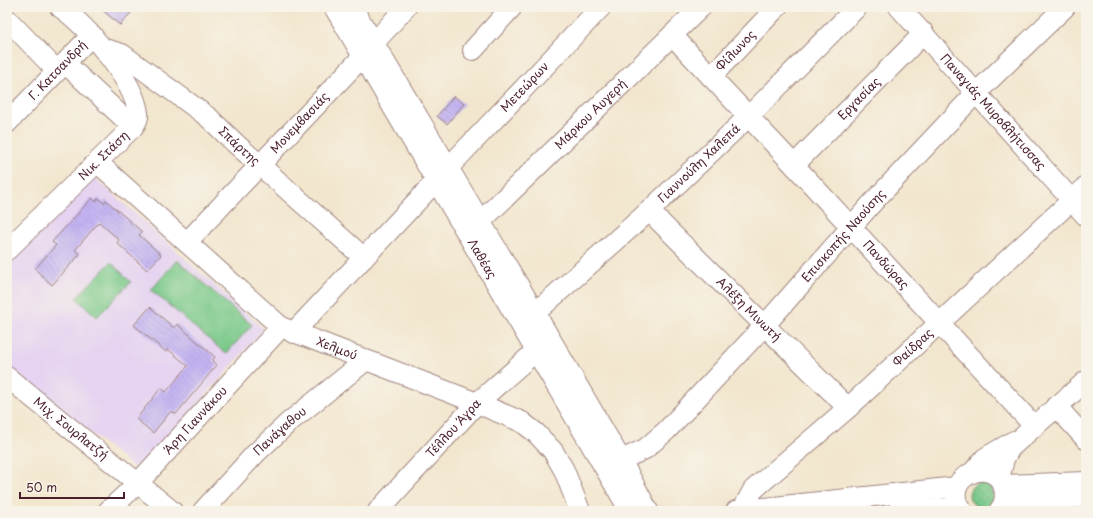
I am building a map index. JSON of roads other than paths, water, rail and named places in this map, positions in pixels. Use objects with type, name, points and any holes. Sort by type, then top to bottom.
[{"type":"street","name":"Λαθέας","points":[[334,7],[368,50],[443,174],[536,351],[630,511]]},
{"type":"street","name":"Λαθέας","points":[[352,7],[368,50]]},
{"type":"street","name":"Μονεμβασιάς","points":[[187,242],[368,50],[406,7]]},
{"type":"street","points":[[473,50],[512,7]]},
{"type":"street","name":"Μετεώρων","points":[[287,330],[364,258],[601,7]]},
{"type":"street","name":"Φίλωνος","points":[[711,77],[777,7]]},
{"type":"street","name":"Γιαννούλη Χαλεπά","points":[[535,313],[649,211],[749,116],[857,7]]},
{"type":"street","name":"Παναγιάς Μυροβλήτισσας","points":[[900,7],[976,93],[1079,193],[1086,216]]},
{"type":"street","name":"Επισκοπής Ναούσης","points":[[621,460],[645,449],[666,431],[765,325],[851,227],[976,93],[1065,7]]},
{"type":"street","name":"Μάρκου Αυγερή","points":[[480,221],[672,36],[693,9]]},
{"type":"street","name":"Σπάρτης","points":[[72,10],[98,42],[122,54],[208,117],[364,258]]},
{"type":"street","name":"Νικ. Στάση","points":[[7,19],[61,67],[133,127],[7,250]]},
{"type":"street","name":"Εργασίας","points":[[794,165],[924,33]]},
{"type":"street","name":"Πανδώρας","points":[[672,36],[749,116],[1034,426]]},
{"type":"street","points":[[98,42],[134,97],[138,114],[133,127]]},
{"type":"street","name":"Γ. Κατσανδρή","points":[[7,123],[61,67],[98,42]]},
{"type":"street","points":[[134,97],[165,86]]},
{"type":"street","name":"Χελμού","points":[[97,162],[287,330],[478,403],[522,422],[549,446],[564,470],[580,511]]},
{"type":"street","name":"Λαθέας","points":[[443,174],[480,221],[621,460],[648,511]]},
{"type":"street","name":"Φαίδρας","points":[[740,510],[746,503],[753,490],[848,408],[1079,193]]},
{"type":"street","name":"Αλέξη Μινωτή","points":[[649,211],[848,408]]},
{"type":"street","name":"Άρη Γιαννάκου","points":[[108,511],[138,483],[287,330]]},
{"type":"street","name":"Τέλλου Άγρα","points":[[378,511],[478,403],[536,351]]},
{"type":"street","name":"Πανάγαθου","points":[[203,511],[256,453],[288,423],[365,361]]},
{"type":"street","name":"Μιχ. Σουρλατζή","points":[[7,377],[172,511]]},
{"type":"street","points":[[910,510],[961,509],[957,501],[957,487],[963,478],[973,472],[985,458],[995,450],[1017,440],[1086,381]]},
{"type":"street","points":[[1056,406],[1086,439]]},
{"type":"street","points":[[1001,494],[1004,459],[1017,440]]},
{"type":"street","points":[[973,472],[987,471],[1001,494],[1032,506],[1086,497]]},
{"type":"street","points":[[1001,494],[1086,482]]},
{"type":"street","points":[[740,510],[957,487]]}]
